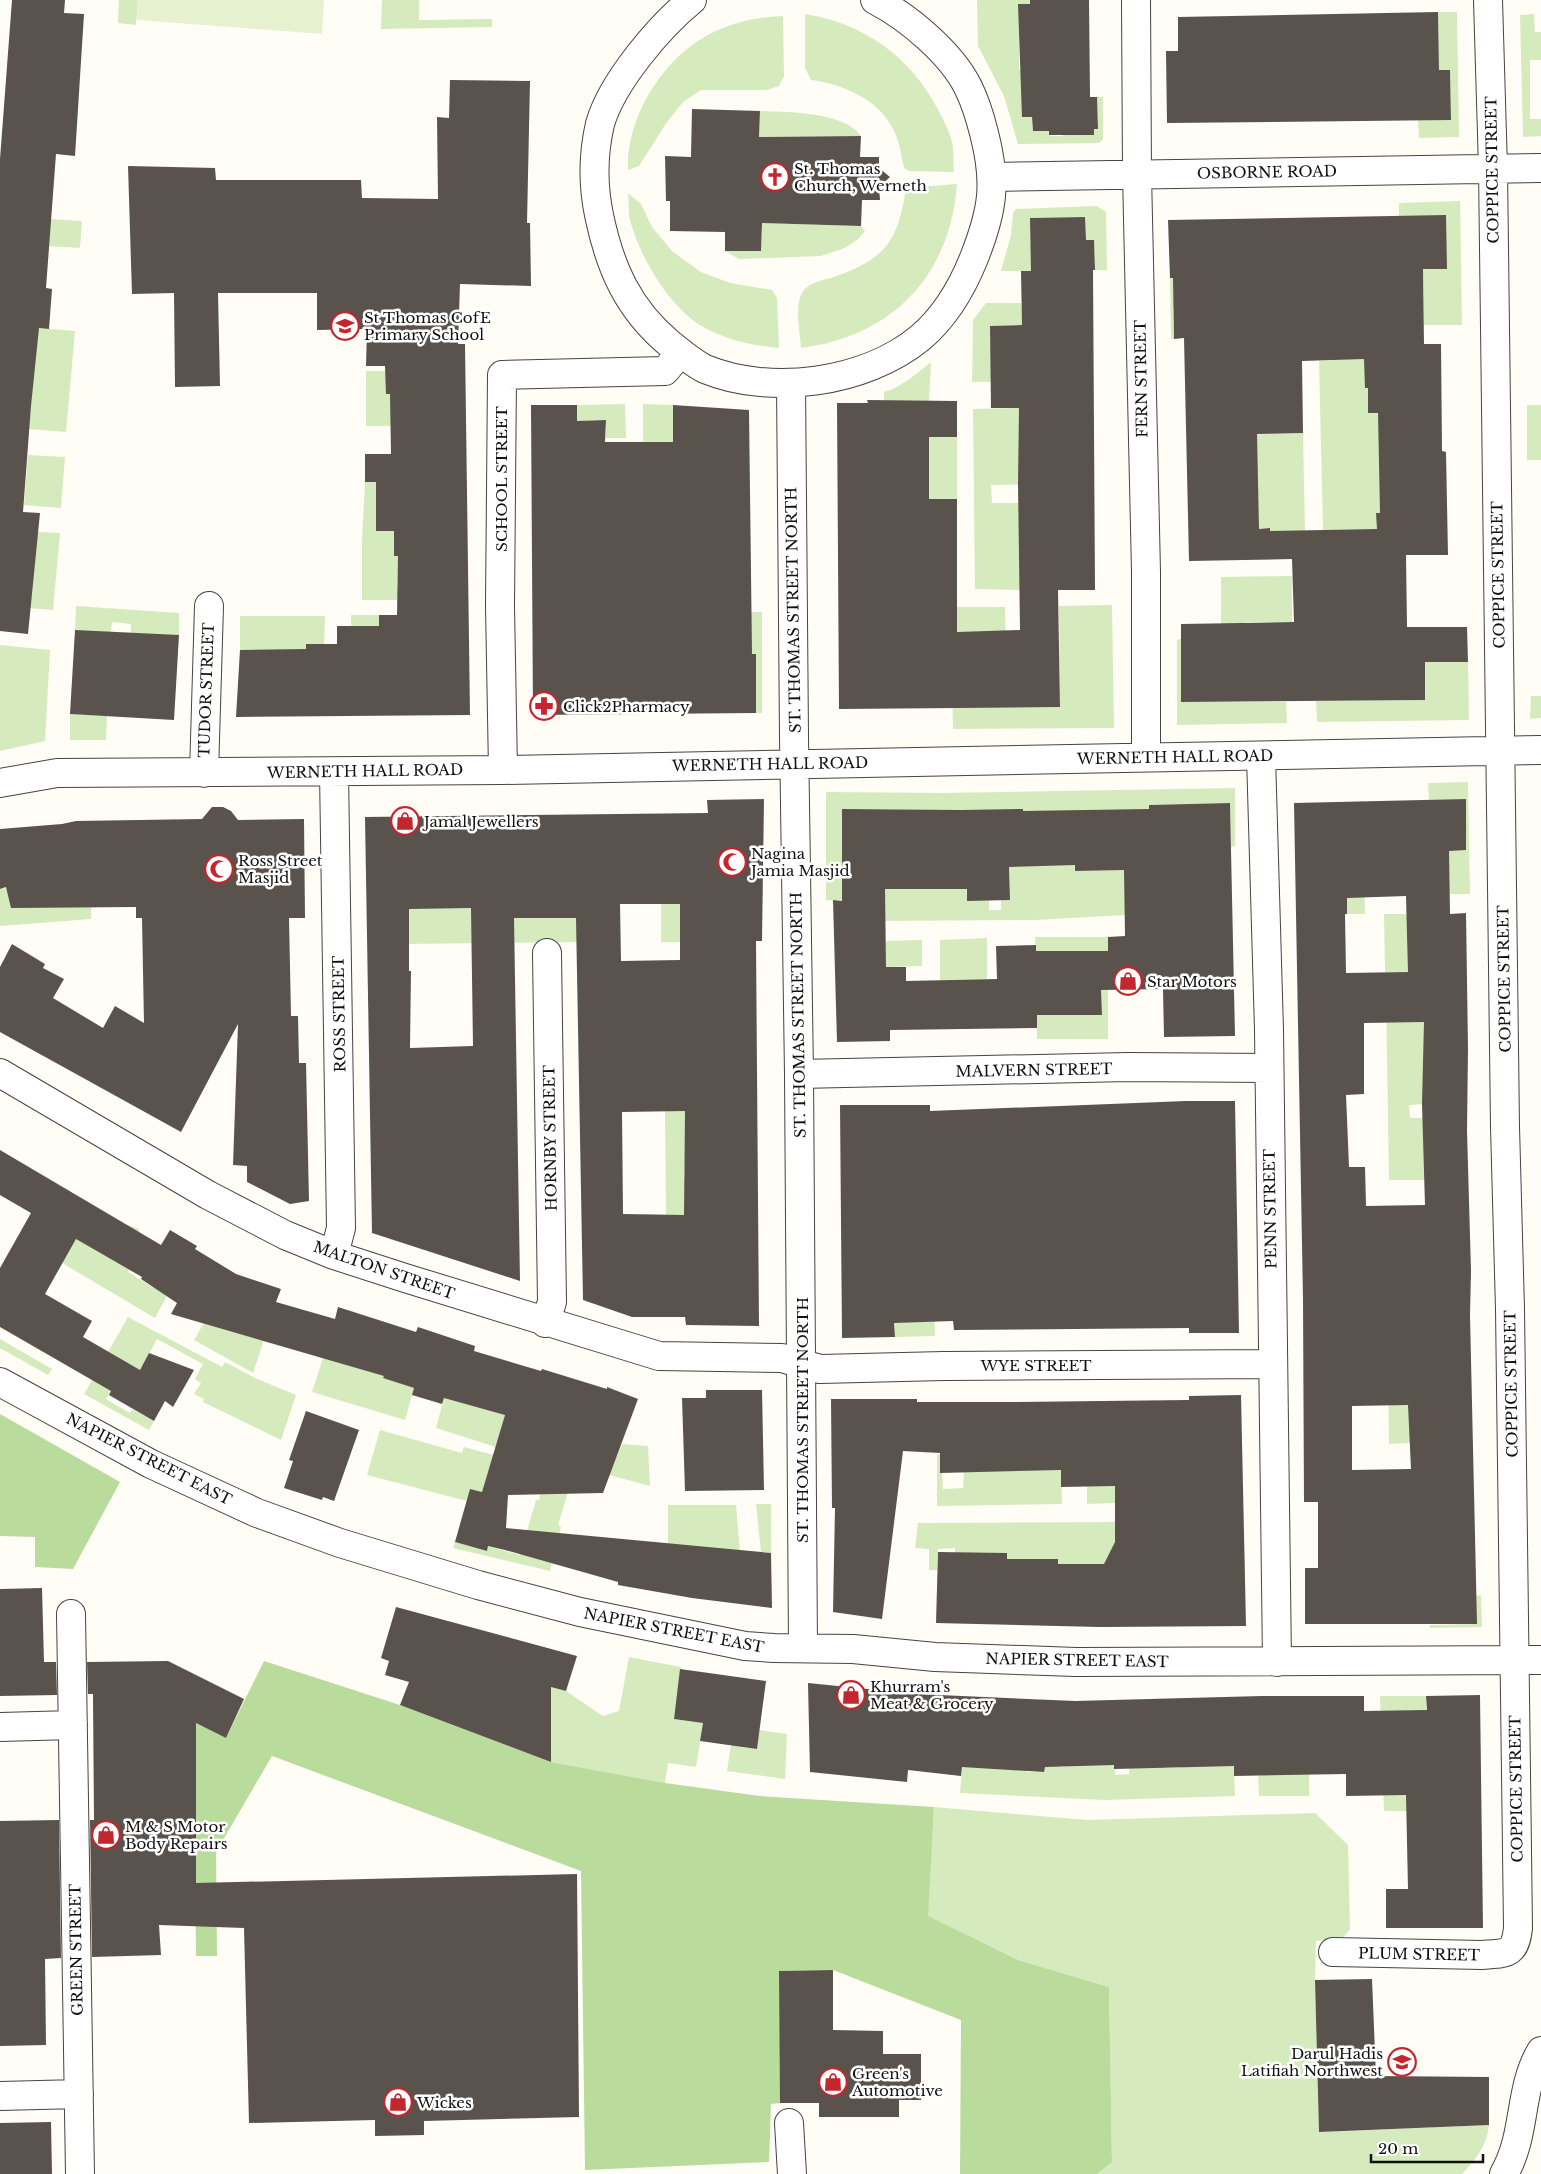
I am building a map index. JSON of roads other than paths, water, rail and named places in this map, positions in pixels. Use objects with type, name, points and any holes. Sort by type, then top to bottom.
[{"type":"street","points":[[679,4],[640,54],[616,90],[601,123],[594,159],[595,196],[605,246],[623,290],[651,328],[680,353],[704,368],[729,376],[761,382],[791,383],[816,380],[873,366],[899,353],[922,336],[954,298],[965,278],[987,226],[992,198],[992,177],[983,130],[968,85],[931,40],[905,17],[875,0]]},
{"type":"street","name":"FERN STREET","points":[[1136,0],[1137,174],[1146,572],[1146,757]]},
{"type":"street","name":"COPPICE STREET","points":[[1488,0],[1493,168],[1518,1928],[1513,1949],[1504,1953]]},
{"type":"street","name":"OSBORNE ROAD","points":[[992,177],[1541,168]]},
{"type":"street","name":"SCHOOL STREET","points":[[503,770],[500,606],[502,375],[665,371],[680,353]]},
{"type":"street","name":"ST. THOMAS STREET NORTH","points":[[791,383],[802,1363],[803,1647]]},
{"type":"street","name":"TUDOR STREET","points":[[204,773],[209,606]]},
{"type":"street","name":"WERNETH HALL ROAD","points":[[0,783],[57,773],[503,770],[1541,750]]},
{"type":"street","name":"PENN STREET","points":[[1261,756],[1269,1068],[1277,1662]]},
{"type":"street","name":"ROSS STREET","points":[[334,772],[341,1228],[334,1254]]},
{"type":"street","name":"HORNBY STREET","points":[[545,1323],[552,1302],[547,953]]},
{"type":"street","name":"MALVERN STREET","points":[[799,1074],[1128,1067],[1269,1068]]},
{"type":"street","name":"MALTON STREET","points":[[0,1073],[254,1220],[334,1254],[545,1323],[659,1356],[776,1357],[802,1363]]},
{"type":"street","name":"WYE STREET","points":[[802,1363],[820,1369],[953,1366],[1272,1364]]},
{"type":"street","name":"NAPIER STREET EAST","points":[[0,1382],[159,1468],[257,1513],[340,1544],[478,1585],[580,1612],[745,1646],[853,1649],[935,1657],[1076,1662],[1541,1660]]},
{"type":"street","name":"GREEN STREET","points":[[72,1614],[80,2174]]},
{"type":"street","points":[[0,1727],[73,1725]]},
{"type":"street","name":"PLUM STREET","points":[[1333,1952],[1482,1955],[1504,1953]]},
{"type":"street","points":[[1504,2174],[1514,2158],[1527,2081],[1541,2051]]},
{"type":"street","points":[[0,2096],[79,2094]]},
{"type":"street","points":[[789,2123],[792,2174]]},
{"type":"place","name":"St. Thomas Church, Werneth","points":[[775,177]]},
{"type":"place","name":"St Thomas CofE Primary School","points":[[345,326]]},
{"type":"place","name":"Click2Pharmacy","points":[[544,706]]},
{"type":"place","name":"Jamal Jewellers","points":[[405,821]]},
{"type":"place","name":"Nagina Jamia Masjid","points":[[732,862]]},
{"type":"place","name":"Ross Street Masjid","points":[[219,869]]},
{"type":"place","name":"Star Motors","points":[[1128,981]]},
{"type":"place","name":"Khurram's Meat & Grocery","points":[[851,1695]]},
{"type":"place","name":"M & S Motor Body Repairs","points":[[106,1835]]},
{"type":"place","name":"Darul Hadis Latifiah Northwest","points":[[1402,2062]]},
{"type":"place","name":"Green's Automotive","points":[[833,2082]]},
{"type":"place","name":"Wickes","points":[[398,2102]]}]
